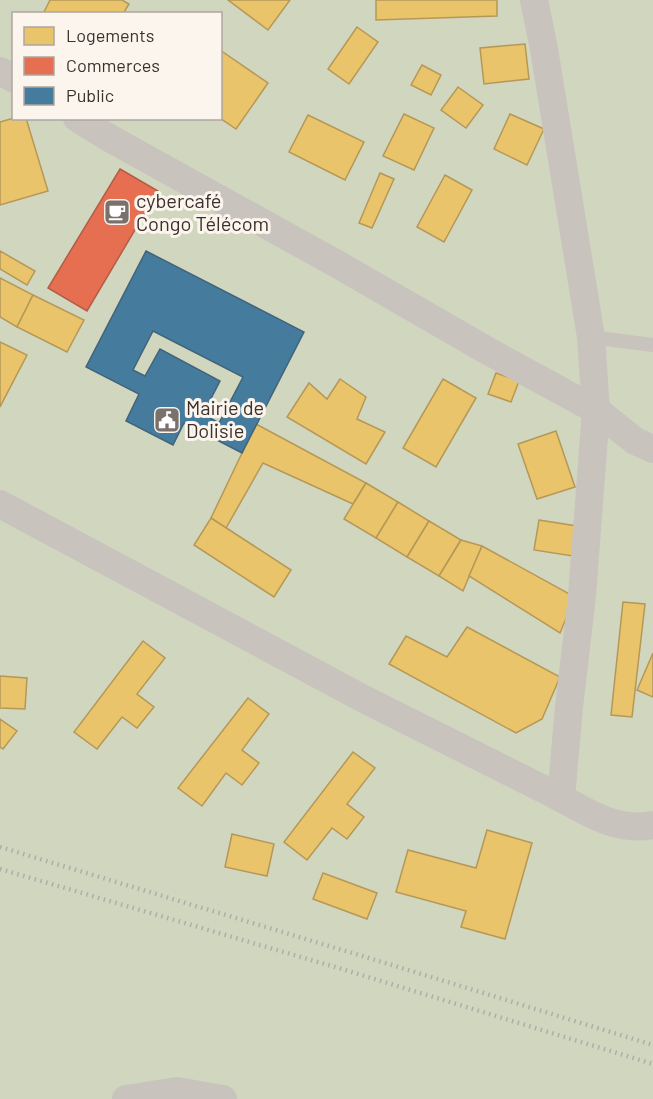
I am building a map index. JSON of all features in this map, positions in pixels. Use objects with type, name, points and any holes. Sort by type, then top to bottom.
[{"type":"street","points":[[534,0],[591,337],[596,410],[582,596],[561,798]]},
{"type":"street","points":[[80,120],[596,410],[635,441],[653,449]]},
{"type":"street","points":[[0,504],[362,698],[561,798],[592,816],[622,826],[653,825]]},
{"type":"street","points":[[126,1099],[177,1091],[223,1099]]},
{"type":"lane","points":[[591,337],[653,345]]},
{"type":"green space","points":[[0,0],[653,0],[653,1099],[0,1099]]},
{"type":"building: Logements","points":[[50,0],[122,0],[129,4],[124,12],[44,12]]},
{"type":"building: Logements","points":[[228,0],[290,0],[268,30]]},
{"type":"building: Logements","points":[[376,0],[497,0],[497,16],[376,20]]},
{"type":"building: Logements","points":[[357,27],[378,42],[349,84],[328,69]]},
{"type":"building: Logements","points":[[525,44],[529,79],[484,84],[480,48]]},
{"type":"building: Logements","points":[[222,51],[268,83],[236,129],[222,119]]},
{"type":"building: Logements","points":[[422,65],[441,75],[431,95],[411,85]]},
{"type":"building: Logements","points":[[458,87],[483,105],[466,128],[441,110]]},
{"type":"building: Logements","points":[[404,114],[434,128],[414,170],[383,156]]},
{"type":"building: Logements","points":[[510,114],[544,129],[527,165],[494,149]]},
{"type":"building: Logements","points":[[308,115],[364,142],[345,180],[289,152]]},
{"type":"building: Logements","points":[[12,119],[27,120],[48,191],[0,205],[0,122]]},
{"type":"building: Logements","points":[[380,173],[394,179],[372,228],[359,223]]},
{"type":"building: Logements","points":[[445,175],[472,190],[444,242],[417,227]]},
{"type":"building: Logements","points":[[0,251],[35,271],[27,285],[0,269]]},
{"type":"building: Logements","points":[[0,278],[33,295],[17,327],[0,317]]},
{"type":"building: Logements","points":[[33,295],[84,320],[67,352],[17,327]]},
{"type":"building: Logements","points":[[0,342],[27,355],[0,407]]},
{"type":"building: Logements","points":[[496,373],[519,381],[511,402],[488,394]]},
{"type":"building: Logements","points":[[340,379],[366,397],[357,419],[385,432],[366,464],[287,417],[309,383],[327,399]]},
{"type":"building: Logements","points":[[443,379],[476,398],[436,467],[403,448]]},
{"type":"building: Logements","points":[[256,424],[366,483],[353,504],[263,463],[226,528],[211,518]]},
{"type":"building: Logements","points":[[556,431],[575,487],[537,499],[518,444]]},
{"type":"building: Logements","points":[[366,483],[398,502],[376,538],[344,519]]},
{"type":"building: Logements","points":[[398,502],[429,521],[407,557],[376,538]]},
{"type":"building: Logements","points":[[211,518],[291,570],[274,597],[194,545]]},
{"type":"building: Logements","points":[[539,520],[583,527],[579,557],[534,550]]},
{"type":"building: Logements","points":[[429,521],[461,540],[439,576],[407,557]]},
{"type":"building: Logements","points":[[461,540],[482,546],[463,591],[439,576]]},
{"type":"building: Logements","points":[[482,546],[575,597],[560,633],[469,576]]},
{"type":"building: Logements","points":[[623,602],[645,604],[632,717],[611,715]]},
{"type":"building: Logements","points":[[467,627],[560,677],[542,719],[516,733],[389,664],[406,636],[447,657]]},
{"type":"building: Logements","points":[[143,641],[165,658],[137,694],[154,707],[137,728],[122,717],[97,749],[74,732]]},
{"type":"building: Logements","points":[[653,653],[653,697],[637,690]]},
{"type":"building: Logements","points":[[0,676],[27,678],[25,709],[0,708]]},
{"type":"building: Logements","points":[[248,698],[269,714],[242,750],[259,763],[242,785],[226,773],[202,806],[178,788]]},
{"type":"building: Logements","points":[[0,719],[17,731],[3,749],[0,747]]},
{"type":"building: Logements","points":[[353,752],[375,768],[347,804],[364,817],[347,839],[332,828],[307,860],[284,842]]},
{"type":"building: Logements","points":[[487,830],[532,843],[505,939],[461,927],[466,911],[396,892],[408,850],[476,868]]},
{"type":"building: Logements","points":[[232,834],[274,844],[267,876],[225,867]]},
{"type":"building: Logements","points":[[323,873],[377,893],[367,919],[313,899]]},
{"type":"building: Commerces","points":[[120,169],[158,191],[87,311],[48,288]]},
{"type":"building: Public","points":[[146,251],[304,332],[242,453],[184,423],[173,445],[126,421],[139,394],[86,367]],"holes":[[[153,331],[243,377],[219,423],[203,414],[220,381],[160,349],[145,376],[133,370]]]},
{"type":"railway","points":[[0,847],[653,1045]]},
{"type":"railway","points":[[0,869],[335,967],[653,1064]]},
{"type":"place","name":"cybercafé Congo Télécom","points":[[117,212]]},
{"type":"place","name":"Mairie de Dolisie","points":[[167,420]]}]
